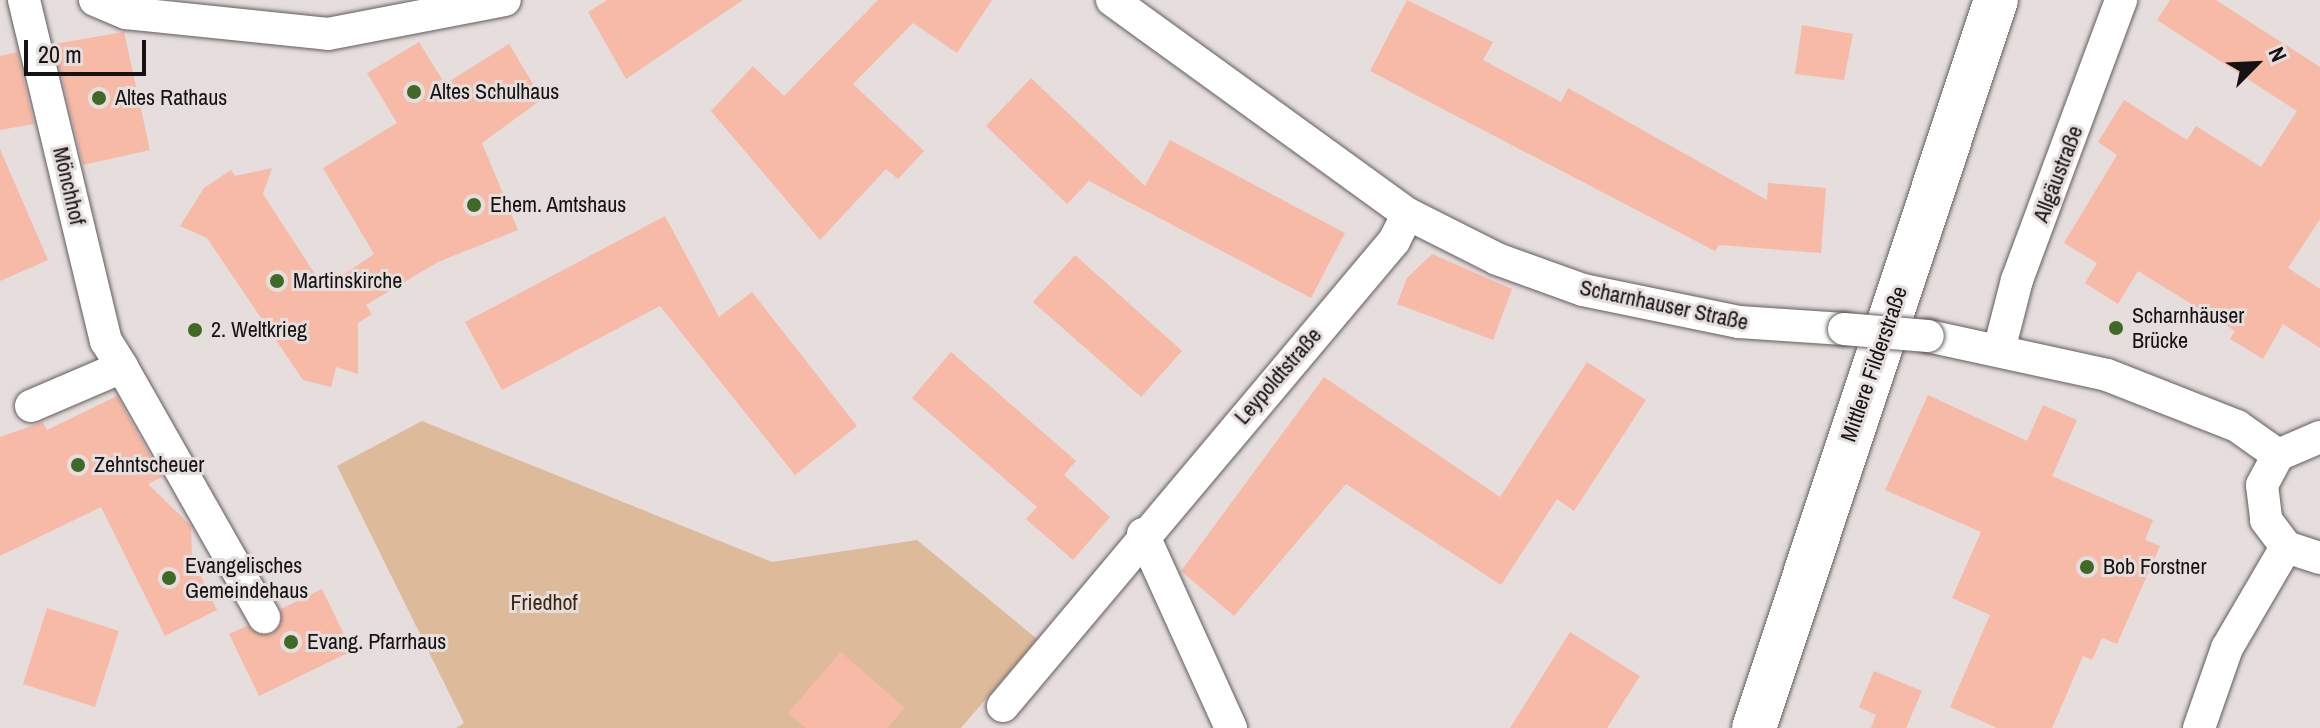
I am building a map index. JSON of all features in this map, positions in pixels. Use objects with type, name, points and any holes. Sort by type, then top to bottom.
[{"type":"main road","name":"Mittlere Filderstraße","points":[[1754,728],[1996,0]]},
{"type":"street","name":"Mönchhof","points":[[24,0],[106,341],[264,617]]},
{"type":"street","points":[[95,0],[126,13],[328,34],[505,0]]},
{"type":"street","name":"Scharnhauser Straße","points":[[1112,0],[1408,214],[1497,259],[1583,290],[1739,322],[1928,336],[2107,375],[2237,426],[2278,455]]},
{"type":"street","name":"Allgäustraße","points":[[1999,350],[2121,0]]},
{"type":"street","name":"Leypoldtstraße","points":[[1003,706],[1143,534],[1394,241],[1408,214]]},
{"type":"street","points":[[31,406],[122,367]]},
{"type":"street","points":[[2320,437],[2278,455],[2263,497],[2266,520],[2286,547],[2320,558]]},
{"type":"street","points":[[1143,534],[1231,728]]},
{"type":"street","points":[[2199,728],[2227,648],[2286,547]]},
{"type":"green space","name":"Friedhof","points":[[422,421],[772,562],[917,540],[1037,639],[961,728],[456,728],[464,723],[337,466]]},
{"type":"building","points":[[607,0],[743,0],[626,79],[588,12]]},
{"type":"building","points":[[878,0],[992,0],[957,53],[913,23],[853,84],[924,151],[898,179],[886,169],[820,240],[711,111],[753,66],[784,96]]},
{"type":"building","points":[[1407,0],[1493,42],[1483,60],[1561,102],[1568,88],[1767,200],[1768,183],[1826,188],[1821,253],[1719,245],[1715,251],[1370,71]]},
{"type":"building","points":[[2170,0],[2216,0],[2320,67],[2320,219],[2288,268],[2320,289],[2320,348],[2283,324],[2263,359],[2230,339],[2235,331],[2138,271],[2118,304],[2085,283],[2097,263],[2064,243],[2117,155],[2098,142],[2124,100],[2187,140],[2196,126],[2261,167],[2297,111],[2157,20]]},
{"type":"building","points":[[1802,25],[1853,34],[1844,80],[1795,74]]},
{"type":"building","name":"Altes Rathaus","points":[[124,32],[150,150],[83,165],[54,44]]},
{"type":"building","points":[[419,42],[445,84],[509,44],[542,99],[482,143],[518,230],[438,262],[366,305],[372,314],[358,323],[358,374],[336,367],[331,387],[303,380],[207,238],[180,226],[204,188],[231,170],[235,176],[272,168],[263,194],[324,288],[374,254],[323,168],[397,123],[367,73]]},
{"type":"building","points":[[17,52],[34,124],[0,130],[0,56]]},
{"type":"building","points":[[1031,78],[1145,186],[1170,140],[1345,233],[1311,298],[1089,181],[1067,204],[986,126]]},
{"type":"building","points":[[0,149],[48,260],[0,281]]},
{"type":"building","points":[[665,216],[719,317],[752,292],[857,426],[795,475],[660,306],[502,390],[465,322]]},
{"type":"building","points":[[1432,254],[1512,289],[1493,340],[1397,304],[1407,278]]},
{"type":"building","points":[[1075,255],[1182,351],[1141,397],[1033,302]]},
{"type":"building","points":[[951,352],[1076,461],[1064,475],[1110,517],[1073,560],[1026,519],[1037,507],[912,398]]},
{"type":"building","points":[[1587,362],[1646,400],[1574,511],[1557,499],[1501,585],[1346,484],[1234,616],[1181,571],[1324,377],[1500,497]]},
{"type":"building","points":[[1928,395],[2027,441],[2043,405],[2077,420],[2052,476],[2153,520],[2145,540],[2160,546],[2117,644],[2102,638],[2092,660],[2083,656],[2052,728],[1997,728],[1950,707],[1990,615],[1952,598],[1981,532],[1885,490]]},
{"type":"building","name":"Zehntscheuer","points":[[117,396],[162,477],[148,484],[191,526],[192,558],[217,610],[165,636],[101,507],[0,556],[0,437],[43,422],[47,430]]},
{"type":"building","name":"Evang. Pfarrhaus","points":[[322,589],[352,651],[259,696],[229,634],[247,626],[273,634],[281,609]]},
{"type":"building","points":[[47,608],[119,631],[95,707],[23,684]]},
{"type":"building","points":[[1570,632],[1640,676],[1607,728],[1510,728]]},
{"type":"building","points":[[841,652],[905,708],[887,728],[806,728],[788,713]]},
{"type":"building","points":[[1874,671],[1922,691],[1906,728],[1871,728],[1876,715],[1859,707]]},
{"type":"place","name":"Altes Schulhaus","points":[[414,92]]},
{"type":"place","name":"Altes Rathaus","points":[[99,98]]},
{"type":"place","name":"Ehem. Amtshaus","points":[[474,205]]},
{"type":"place","name":"Martinskirche","points":[[277,281]]},
{"type":"place","name":"Scharnhäuser Brücke","points":[[2116,328]]},
{"type":"place","name":"2. Weltkrieg","points":[[195,330]]},
{"type":"place","name":"Zehntscheuer","points":[[78,465]]},
{"type":"place","name":"Bob Forstner","points":[[2087,567]]},
{"type":"place","name":"Evangelisches Gemeindehaus","points":[[169,578]]},
{"type":"place","name":"Evang. Pfarrhaus","points":[[291,642]]}]
